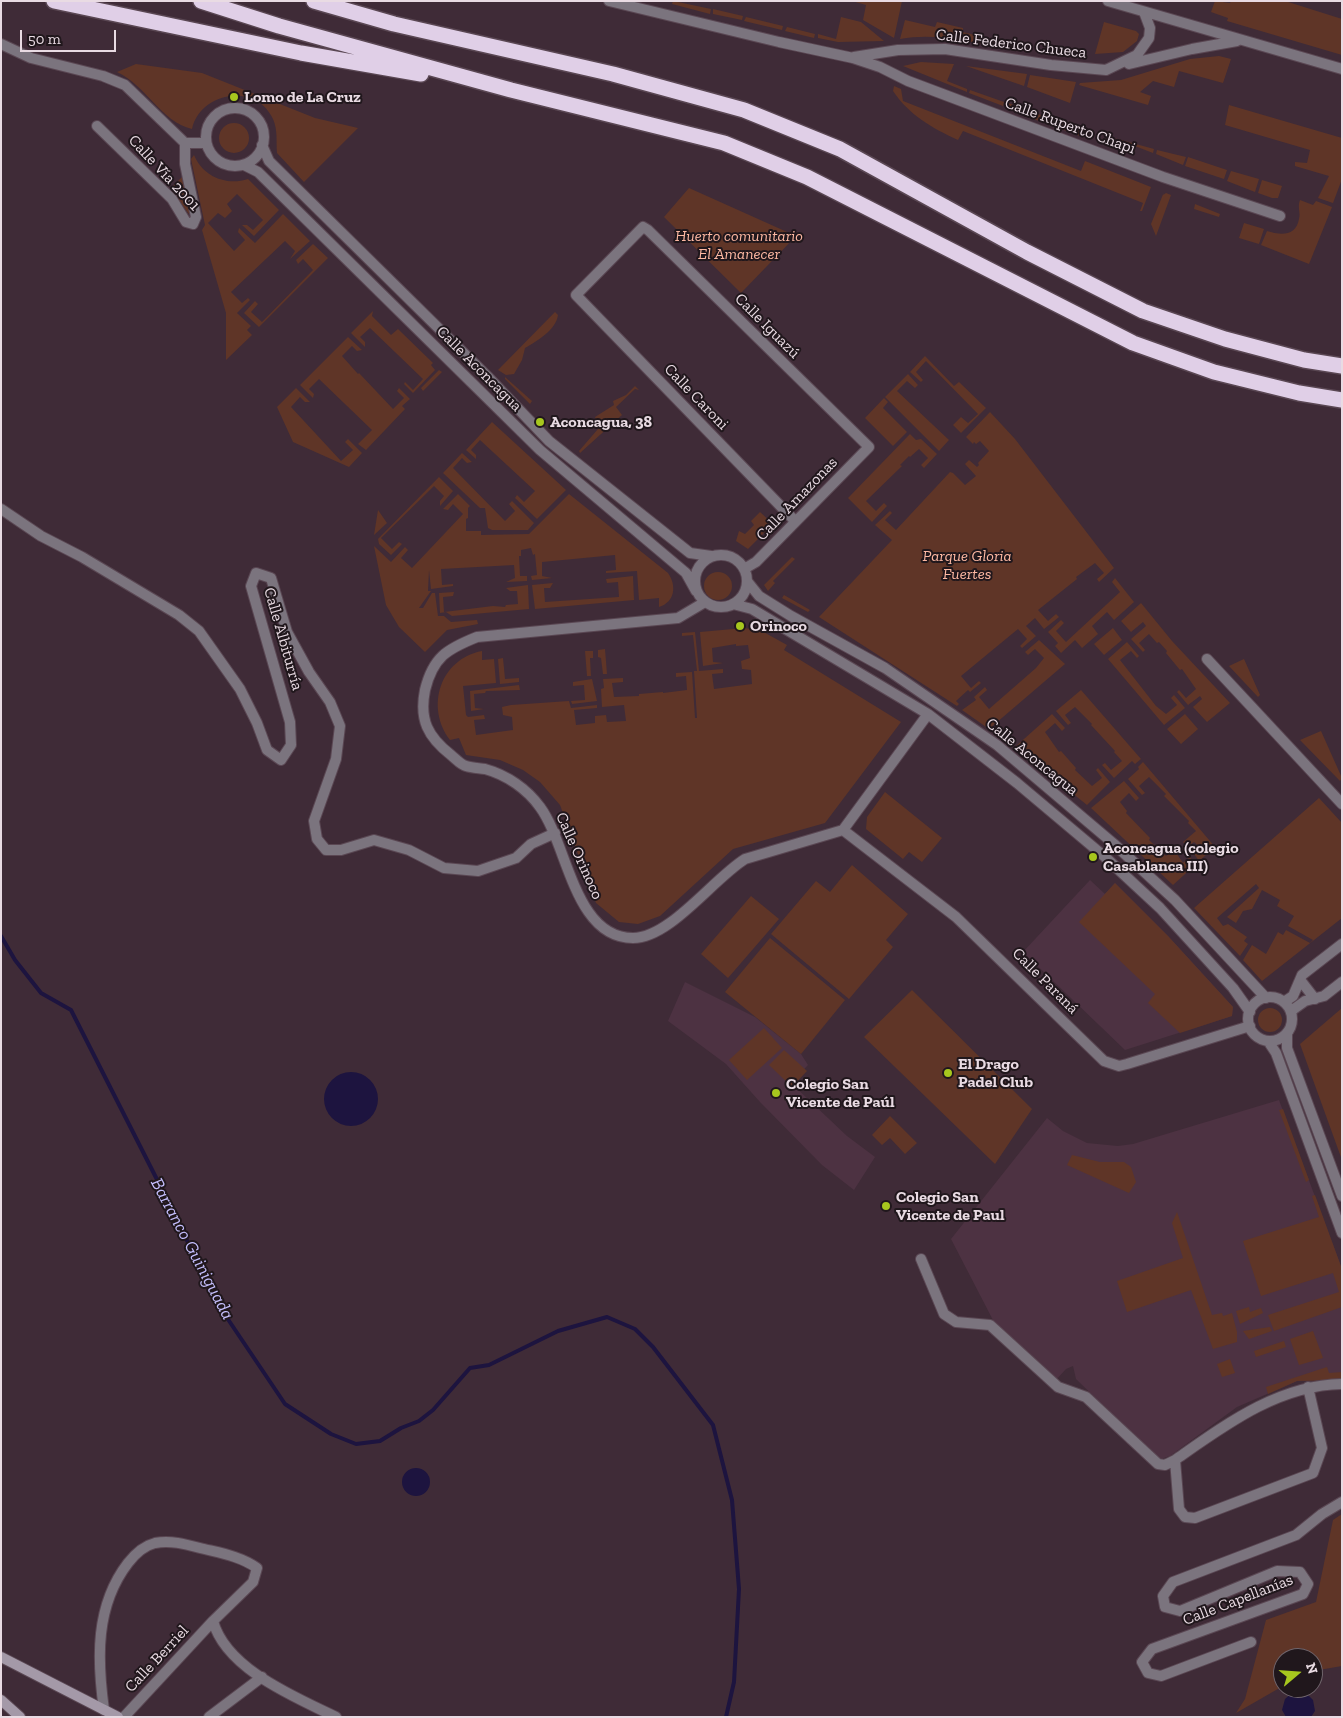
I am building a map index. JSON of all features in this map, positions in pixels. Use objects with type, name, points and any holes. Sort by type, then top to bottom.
[{"type":"highway","points":[[54,1],[301,53],[511,90]]},
{"type":"highway","points":[[200,1],[279,26],[511,90],[724,143],[808,177],[1133,343],[1214,372],[1299,393],[1342,400]]},
{"type":"highway","points":[[314,1],[394,24],[613,74],[744,110],[840,149],[1027,252],[1143,311],[1225,339],[1304,360],[1342,366]]},
{"type":"street","name":"Calle Ruperto Chapi","points":[[609,1],[853,58],[880,67],[908,82],[1126,163],[1280,216]]},
{"type":"street","points":[[1108,1],[1342,69]]},
{"type":"street","name":"Calle Federico Chueca","points":[[1106,70],[1137,55],[1149,38],[1150,28],[1144,12]]},
{"type":"street","name":"Calle Federico Chueca","points":[[853,58],[898,50],[945,49],[1051,65],[1106,70],[1192,49],[1240,40]]},
{"type":"street","points":[[1,44],[30,58],[103,76],[125,85],[185,143],[206,143]]},
{"type":"street","points":[[231,109],[249,112],[256,119],[264,136],[262,145],[258,154],[244,165],[224,164],[210,152],[206,143],[209,124],[222,111],[231,109]]},
{"type":"street","name":"Calle Vía 2001","points":[[97,126],[172,199],[186,222],[193,224],[196,217],[185,164],[185,143]]},
{"type":"street","name":"Calle Aconcagua","points":[[262,145],[269,161],[487,376],[549,441],[690,552],[711,556]]},
{"type":"street","name":"Calle Aconcagua","points":[[244,165],[258,172],[540,450],[686,573],[696,591]]},
{"type":"street","name":"Calle Iguazú","points":[[576,295],[643,227],[869,448]]},
{"type":"street","name":"Calle Caroni","points":[[576,295],[795,521]]},
{"type":"street","name":"Calle Amazonas","points":[[744,569],[756,562],[869,448]]},
{"type":"street","name":"Calle Albiturría","points":[[1,509],[41,536],[82,557],[171,610],[199,630],[240,689],[257,723],[267,750],[281,760],[291,745],[290,722],[251,586],[256,573],[271,578],[287,632],[309,672],[330,702],[340,726],[336,759],[314,821],[317,839],[326,850],[341,850],[374,840],[409,850],[444,868],[478,871],[516,858],[531,844],[555,833]]},
{"type":"street","points":[[726,555],[734,558],[744,569],[747,581],[743,595],[733,604],[723,607],[714,606],[705,602],[696,591],[695,574],[704,560],[711,556],[726,555]]},
{"type":"street","name":"Calle Aconcagua","points":[[747,581],[759,596],[885,668],[998,745],[1114,844],[1175,900],[1266,998]]},
{"type":"street","name":"Calle Orinoco","points":[[705,602],[678,618],[477,637],[454,646],[439,657],[429,675],[422,708],[427,726],[437,743],[465,766],[499,773],[519,786],[540,806],[555,833],[584,908],[604,930],[620,937],[648,936],[664,928],[732,867],[745,859],[843,830]]},
{"type":"street","name":"Calle Aconcagua","points":[[733,604],[752,609],[928,714],[986,757],[1105,857],[1160,908],[1233,988],[1250,1012]]},
{"type":"street","points":[[1207,659],[1342,804]]},
{"type":"street","points":[[843,830],[928,714]]},
{"type":"street","name":"Calle Paraná","points":[[843,830],[956,916],[1096,1054],[1111,1065],[1127,1064],[1250,1026]]},
{"type":"street","points":[[1284,1002],[1293,996],[1302,975],[1342,944]]},
{"type":"street","points":[[1301,980],[1315,999]]},
{"type":"street","points":[[1290,1011],[1304,1001],[1324,996],[1342,982]]},
{"type":"street","points":[[1287,1034],[1279,1039],[1268,1041],[1258,1037],[1250,1026],[1250,1012],[1257,1002],[1266,998],[1273,998],[1284,1002],[1290,1011],[1292,1022],[1287,1034],[1287,1048],[1342,1196]]},
{"type":"street","points":[[1268,1041],[1276,1053],[1342,1233]]},
{"type":"street","points":[[921,1259],[944,1314],[956,1322],[990,1325],[1058,1388],[1086,1397],[1152,1459],[1165,1464],[1175,1460],[1229,1422],[1274,1400],[1308,1387],[1342,1384]]},
{"type":"street","points":[[1175,1460],[1179,1510],[1185,1517],[1195,1518],[1313,1473],[1322,1448],[1308,1387]]},
{"type":"street","name":"Calle Capellanías","points":[[1251,1642],[1161,1676],[1148,1673],[1142,1662],[1152,1649],[1303,1594],[1308,1584],[1300,1572],[1277,1571],[1180,1611],[1165,1607],[1163,1596],[1173,1582],[1296,1536],[1322,1514],[1342,1502]]},
{"type":"street","name":"Calle Berriel","points":[[104,1710],[100,1632],[107,1600],[117,1577],[136,1552],[154,1543],[177,1542],[246,1560],[257,1568],[253,1582],[213,1621],[124,1717]]},
{"type":"street","points":[[213,1621],[217,1636],[228,1651],[282,1691],[336,1717]]},
{"type":"street","points":[[1,1657],[118,1717]]},
{"type":"street","points":[[209,1717],[262,1677]]},
{"type":"street","points":[[1,1700],[20,1717]]},
{"type":"shaded area","points":[[1090,880],[1105,894],[1115,883],[1168,936],[1233,1007],[1232,1016],[1125,1050],[1023,952]]},
{"type":"shaded area","name":"Colegio San Vicente de Paúl","points":[[685,982],[755,1017],[801,1054],[808,1065],[791,1083],[847,1136],[875,1157],[854,1190],[822,1165],[760,1102],[726,1064],[668,1021]]},
{"type":"shaded area","points":[[351,1072],[361,1074],[370,1080],[376,1089],[378,1099],[376,1109],[370,1118],[361,1124],[351,1126],[341,1124],[332,1118],[326,1109],[324,1099],[326,1089],[332,1080],[341,1074]]},
{"type":"shaded area","points":[[1279,1100],[1342,1269],[1342,1380],[1297,1381],[1237,1407],[1170,1456],[1161,1459],[1155,1456],[1076,1379],[1073,1366],[1066,1369],[1056,1380],[995,1324],[951,1239],[1047,1118],[1063,1131],[1087,1143],[1118,1146],[1133,1144]]},
{"type":"shaded area","points":[[416,1468],[426,1472],[430,1482],[426,1492],[416,1496],[406,1492],[402,1482],[406,1472]]},
{"type":"shaded area","points":[[1311,1698],[1315,1711],[1311,1717],[1286,1717],[1282,1710],[1285,1699]]},
{"type":"green space","points":[[673,1],[711,9],[710,14],[672,4]]},
{"type":"green space","points":[[852,1],[902,1],[894,38],[863,20],[866,5]]},
{"type":"green space","points":[[1215,1],[1230,3],[1231,1],[1285,1],[1342,19],[1342,55],[1227,21],[1228,18],[1211,12]]},
{"type":"green space","points":[[713,9],[743,16],[742,20],[713,14]]},
{"type":"green space","points":[[746,17],[783,26],[782,30],[744,21]]},
{"type":"green space","points":[[841,17],[861,22],[884,41],[838,42],[818,38],[818,34],[836,39]]},
{"type":"green space","points":[[905,20],[935,27],[937,22],[963,28],[963,32],[994,40],[993,46],[935,37],[900,39]]},
{"type":"green space","points":[[1104,22],[1136,31],[1139,34],[1137,41],[1123,52],[1095,54]]},
{"type":"green space","points":[[787,27],[815,34],[814,38],[785,31]]},
{"type":"green space","points":[[1219,56],[1231,59],[1223,83],[1179,71],[1174,87],[1153,81],[1140,92],[1151,96],[1148,105],[1079,85],[1080,83],[1121,80],[1190,59]]},
{"type":"green space","points":[[921,62],[954,64],[947,81],[967,89],[967,92],[903,66]]},
{"type":"green space","points":[[136,64],[202,73],[315,118],[358,128],[304,182],[277,153],[275,123],[265,107],[254,100],[242,96],[229,96],[217,100],[206,107],[197,116],[192,129],[171,119],[137,85],[117,72]]},
{"type":"green space","points":[[966,66],[1027,74],[1024,86]]},
{"type":"green space","points":[[1030,75],[1076,82],[1070,103],[1027,87]]},
{"type":"green space","points":[[894,86],[901,89],[903,101],[1081,171],[1085,161],[1151,187],[1142,211],[1140,211],[1143,203],[963,131],[958,140],[930,126],[899,100],[893,91]]},
{"type":"green space","points":[[970,90],[1004,102],[1003,106],[969,93]]},
{"type":"green space","points":[[1008,103],[1041,115],[1039,121],[1006,108]]},
{"type":"green space","points":[[1229,105],[1342,138],[1342,179],[1333,203],[1318,198],[1329,176],[1295,166],[1295,162],[1307,163],[1310,150],[1225,125]]},
{"type":"green space","points":[[1044,116],[1082,129],[1080,136],[1042,122]]},
{"type":"green space","points":[[234,123],[245,127],[249,138],[245,149],[234,153],[223,149],[219,138],[223,127]]},
{"type":"green space","points":[[1114,138],[1154,149],[1153,153]]},
{"type":"green space","points":[[1157,150],[1186,157],[1183,165],[1156,154]]},
{"type":"green space","points":[[194,155],[203,169],[217,178],[232,181],[248,179],[279,210],[254,236],[242,225],[247,225],[253,230],[263,220],[237,194],[227,204],[232,211],[225,218],[218,213],[208,223],[234,251],[245,240],[238,232],[239,228],[255,243],[283,214],[310,241],[290,259],[295,251],[285,241],[231,292],[242,303],[248,298],[250,300],[237,313],[251,326],[247,330],[252,335],[226,360],[226,313],[202,230],[205,225],[191,159]]},
{"type":"green space","points":[[1188,157],[1227,170],[1224,179],[1185,166]]},
{"type":"green space","points":[[1231,171],[1259,179],[1255,192],[1227,181]]},
{"type":"green space","points":[[182,177],[191,213],[189,214],[170,189]]},
{"type":"green space","points":[[1262,180],[1282,186],[1278,198],[1258,193]]},
{"type":"green space","name":"Huerto comunitario El Amanecer","points":[[689,188],[796,236],[741,293],[664,217]]},
{"type":"green space","points":[[1164,192],[1163,195],[1166,193],[1171,195],[1156,236],[1151,224]]},
{"type":"green space","points":[[1300,200],[1313,205],[1316,201],[1332,207],[1309,264],[1261,245],[1267,231],[1282,234],[1295,229],[1299,217]]},
{"type":"green space","points":[[1195,204],[1220,214],[1219,217],[1194,209]]},
{"type":"green space","points":[[1244,223],[1264,229],[1259,244],[1239,238]]},
{"type":"green space","points":[[313,244],[328,258],[259,327],[244,313],[255,301],[258,304],[251,312],[262,322],[313,270],[303,259],[298,264],[296,260]]},
{"type":"green space","points":[[373,311],[372,316],[391,335],[398,329],[433,363],[431,365],[435,370],[413,393],[404,384],[405,382],[413,390],[423,379],[370,328],[360,337],[365,342],[365,347],[351,333]]},
{"type":"green space","points":[[555,312],[558,315],[554,326],[525,348],[522,360],[514,374],[506,375],[498,370]]},
{"type":"green space","points":[[348,337],[362,350],[357,351],[352,346],[342,356],[393,409],[404,398],[397,391],[399,388],[410,399],[402,406],[405,409],[366,450],[358,444],[372,430],[319,379],[309,389],[314,394],[313,398],[300,385]]},
{"type":"green space","points":[[925,356],[954,386],[959,382],[986,408],[961,433],[953,425],[961,417],[968,423],[978,414],[926,361],[916,372],[923,380],[921,382],[910,372]]},
{"type":"green space","points":[[439,370],[442,372],[423,391],[421,388]]},
{"type":"green space","points":[[908,374],[918,385],[915,388],[907,381],[897,391],[949,440],[939,451],[885,397]]},
{"type":"green space","points":[[505,377],[532,401],[530,404],[505,379]]},
{"type":"green space","points":[[635,386],[639,390],[635,389],[616,407],[622,415],[580,453],[579,451],[598,429],[595,417],[614,405],[613,401],[626,395]]},
{"type":"green space","points":[[296,388],[310,402],[305,402],[300,397],[291,407],[341,461],[353,450],[345,442],[348,439],[362,453],[349,467],[293,442],[277,407]]},
{"type":"green space","points":[[884,398],[888,402],[883,408],[907,432],[893,446],[865,418]]},
{"type":"green space","name":"Parque Gloria Fuertes","points":[[990,412],[1015,439],[1114,568],[1099,582],[1097,579],[1104,573],[1095,563],[1038,610],[1048,621],[1056,614],[1059,617],[1044,629],[1035,618],[1026,626],[1036,636],[1022,648],[1020,646],[1027,639],[1018,629],[961,676],[971,688],[979,681],[981,683],[970,692],[968,690],[956,701],[959,704],[957,706],[819,617],[892,540],[875,525],[890,511],[892,513],[885,520],[896,530],[950,472],[965,485],[976,476],[965,464],[969,460],[977,467],[978,463],[989,451],[980,441],[973,444],[966,437]]},
{"type":"green space","points":[[492,422],[566,490],[537,519],[515,498],[517,495],[524,502],[535,491],[480,440],[471,450],[476,455],[476,459],[466,450]]},
{"type":"green space","points":[[910,434],[916,440],[921,439],[937,454],[924,468],[921,465],[928,458],[919,449],[900,465],[902,466],[866,501],[876,511],[884,503],[887,506],[872,522],[848,498]]},
{"type":"green space","points":[[462,453],[472,462],[467,463],[462,458],[453,468],[505,521],[515,511],[509,504],[512,501],[534,523],[528,530],[492,530],[488,528],[485,508],[480,508],[443,473]]},
{"type":"green space","points":[[439,477],[453,491],[440,506],[440,501],[444,496],[434,486],[381,538],[392,549],[399,542],[402,544],[391,555],[379,544],[378,539]]},
{"type":"green space","points":[[458,494],[470,506],[468,508],[468,518],[466,519],[466,531],[481,531],[481,535],[529,534],[569,494],[668,573],[673,583],[673,593],[664,605],[659,607],[659,598],[639,600],[637,571],[606,573],[606,571],[616,570],[615,555],[542,562],[542,576],[552,578],[532,580],[531,576],[537,575],[535,554],[533,555],[531,548],[521,550],[521,556],[519,556],[520,576],[527,576],[527,581],[506,582],[515,578],[514,565],[441,569],[442,585],[453,584],[453,586],[431,589],[429,570],[428,591],[431,591],[419,608],[423,608],[432,593],[435,593],[438,616],[444,616],[451,622],[477,620],[478,624],[447,630],[425,652],[399,627],[386,605],[374,546],[391,562],[405,547],[408,550],[401,558],[412,568],[463,514],[453,504],[448,510],[443,509]]},
{"type":"green space","points":[[378,510],[387,523],[374,535]]},
{"type":"green space","points":[[760,512],[773,524],[748,549],[736,541],[739,531],[745,534],[754,525],[751,521]]},
{"type":"green space","points":[[792,557],[795,559],[773,581],[775,583],[768,591],[764,585]]},
{"type":"green space","points":[[718,572],[728,576],[732,586],[728,596],[718,600],[708,596],[704,586],[708,576]]},
{"type":"green space","points":[[633,576],[634,600],[535,609],[532,585],[553,583],[550,588],[544,588],[545,602],[619,597],[618,582],[607,583],[606,579]]},
{"type":"green space","points":[[1115,578],[1134,602],[1114,620],[1107,612],[1092,626],[1098,634],[1082,648],[1075,640],[1061,653],[1055,646],[1058,643],[1048,632],[1061,620],[1064,623],[1056,631],[1066,642],[1120,592],[1112,582]]},
{"type":"green space","points":[[528,585],[529,609],[452,616],[446,612],[440,613],[439,593],[454,592],[453,596],[443,597],[444,612],[493,606],[505,607],[506,605],[518,604],[517,591],[510,591],[506,588]]},
{"type":"green space","points":[[784,595],[810,610],[808,612],[782,598]]},
{"type":"green space","points":[[1141,603],[1172,641],[1230,703],[1207,722],[1193,707],[1202,699],[1200,696],[1188,705],[1177,692],[1179,690],[1186,698],[1196,689],[1159,642],[1157,643],[1149,634],[1139,643],[1145,650],[1143,652],[1131,639],[1146,626],[1143,622],[1131,632],[1121,621]]},
{"type":"green space","points":[[744,628],[760,630],[787,645],[784,650],[901,722],[825,823],[733,849],[660,916],[638,924],[619,922],[596,903],[560,805],[540,782],[523,770],[500,760],[466,755],[459,738],[450,740],[442,727],[439,713],[438,699],[441,686],[447,674],[456,664],[468,656],[482,651],[482,660],[494,659],[496,683],[463,686],[466,715],[468,717],[484,715],[485,719],[474,720],[476,735],[513,730],[512,717],[503,715],[502,707],[511,705],[569,701],[571,708],[597,705],[597,708],[574,710],[576,725],[595,723],[595,716],[606,715],[607,722],[626,721],[624,705],[602,707],[601,689],[604,688],[603,679],[623,678],[623,682],[612,683],[614,697],[639,696],[639,694],[687,690],[686,676],[676,677],[676,673],[692,672],[695,718],[697,718],[694,671],[697,671],[693,635],[682,636],[682,633],[695,632],[699,671],[723,669],[723,673],[712,674],[714,689],[752,684],[751,670],[742,669],[741,661],[750,658],[748,645],[736,646],[736,644],[712,648],[713,662],[723,663],[703,666],[700,632]]},
{"type":"green space","points":[[1113,628],[1122,640],[1104,655],[1094,644]]},
{"type":"green space","points":[[1039,640],[1065,664],[989,729],[962,710],[976,700],[974,697],[985,687],[987,690],[979,697],[989,709],[1036,668],[1044,658],[1035,649],[1028,655],[1025,652]]},
{"type":"green space","points":[[1127,642],[1139,656],[1137,658],[1131,651],[1120,660],[1156,706],[1166,714],[1177,705],[1171,698],[1174,695],[1185,708],[1164,725],[1108,659]]},
{"type":"green space","points":[[605,649],[607,674],[603,674],[598,650]]},
{"type":"green space","points":[[585,651],[593,651],[593,658],[590,658],[591,676],[587,676]]},
{"type":"green space","points":[[503,658],[505,679],[519,678],[519,682],[500,684],[498,659]]},
{"type":"green space","points":[[1244,659],[1260,695],[1258,697],[1229,666]]},
{"type":"green space","points":[[592,679],[597,701],[572,704],[571,701],[585,700],[584,685],[573,686],[573,682]]},
{"type":"green space","points":[[519,685],[520,690],[486,691],[485,693],[474,694],[475,708],[484,709],[471,711],[470,691]]},
{"type":"green space","points":[[1081,690],[1141,759],[1135,764],[1132,761],[1114,778],[1102,765],[1105,763],[1111,770],[1122,761],[1092,724],[1075,707],[1065,715],[1071,723],[1068,725],[1056,711]]},
{"type":"green space","points":[[1052,714],[1065,728],[1062,731],[1055,723],[1045,732],[1059,752],[1061,751],[1076,768],[1075,770],[1092,786],[1102,778],[1096,770],[1098,768],[1110,782],[1087,805],[1015,747]]},
{"type":"green space","points":[[1185,714],[1198,729],[1181,744],[1167,729]]},
{"type":"green space","points":[[1321,731],[1342,778],[1340,781],[1300,740]]},
{"type":"green space","points":[[1143,762],[1215,847],[1199,861],[1194,854],[1201,848],[1194,842],[1187,847],[1183,842],[1196,831],[1188,823],[1189,821],[1164,796],[1166,794],[1149,777],[1139,786],[1145,793],[1142,795],[1128,779],[1139,769],[1138,767]]},
{"type":"green space","points":[[1124,781],[1139,798],[1136,801],[1129,793],[1120,802],[1127,811],[1126,813],[1150,838],[1149,840],[1166,856],[1179,845],[1183,850],[1177,854],[1183,863],[1190,857],[1195,865],[1173,885],[1091,808]]},
{"type":"green space","points":[[885,792],[942,838],[922,862],[909,852],[903,859],[866,829],[867,817]]},
{"type":"green space","points":[[1319,798],[1342,823],[1342,918],[1262,981],[1243,960],[1252,945],[1266,954],[1278,932],[1283,935],[1286,930],[1310,943],[1313,940],[1288,926],[1294,916],[1277,906],[1280,900],[1262,890],[1252,909],[1243,911],[1236,923],[1227,917],[1259,888],[1256,884],[1217,918],[1223,926],[1228,924],[1247,937],[1244,941],[1248,944],[1240,956],[1194,908]]},
{"type":"green space","points":[[852,865],[908,914],[886,940],[893,947],[849,999],[771,934],[816,881],[830,892]]},
{"type":"green space","points":[[1115,883],[1168,936],[1233,1007],[1232,1016],[1180,1033],[1148,1003],[1155,994],[1079,922]]},
{"type":"green space","points":[[751,896],[779,919],[728,978],[701,954]]},
{"type":"green space","points":[[770,938],[845,1000],[801,1054],[725,992]]},
{"type":"green space","name":"El Drago Padel Club","points":[[912,990],[1032,1109],[995,1164],[864,1037]]},
{"type":"green space","points":[[1270,1008],[1278,1012],[1282,1020],[1278,1028],[1270,1032],[1262,1028],[1258,1020],[1262,1012]]},
{"type":"green space","points":[[1342,1008],[1342,1160],[1300,1044]]},
{"type":"green space","points":[[764,1028],[782,1048],[747,1080],[729,1060]]},
{"type":"green space","points":[[784,1050],[807,1071],[792,1087],[769,1065]]},
{"type":"green space","points":[[1283,1109],[1309,1180],[1306,1182],[1279,1110]]},
{"type":"green space","points":[[890,1116],[917,1143],[905,1154],[890,1138],[882,1145],[872,1135]]},
{"type":"green space","points":[[1072,1155],[1100,1162],[1124,1162],[1131,1167],[1136,1182],[1129,1193],[1067,1165]]},
{"type":"green space","points":[[1315,1195],[1342,1269],[1342,1307],[1274,1331],[1268,1315],[1339,1292],[1333,1273],[1261,1296],[1243,1241],[1319,1217],[1312,1196]]},
{"type":"green space","points":[[1177,1212],[1212,1315],[1222,1313],[1223,1316],[1232,1313],[1237,1332],[1237,1342],[1213,1349],[1191,1290],[1127,1312],[1117,1281],[1183,1258],[1172,1223]]},
{"type":"green space","points":[[1249,1307],[1250,1312],[1261,1308],[1263,1313],[1240,1324],[1236,1311]]},
{"type":"green space","points":[[1270,1327],[1272,1331],[1249,1339],[1243,1331]]},
{"type":"green space","points":[[1313,1331],[1323,1358],[1299,1365],[1290,1339]]},
{"type":"green space","points":[[1284,1341],[1286,1347],[1256,1357],[1254,1351]]},
{"type":"green space","points":[[1230,1359],[1235,1373],[1222,1377],[1217,1364]]},
{"type":"green space","points":[[1327,1367],[1329,1373],[1342,1372],[1342,1380],[1297,1381],[1268,1394],[1266,1387]]},
{"type":"green space","points":[[1342,1514],[1342,1666],[1323,1669],[1323,1648],[1273,1648],[1273,1692],[1236,1713],[1245,1699],[1266,1620],[1316,1602],[1333,1520]]},
{"type":"waterway","name":"Barranco Guiniguada","points":[[1,936],[15,960],[41,993],[71,1010],[175,1215],[215,1300],[285,1404],[331,1434],[356,1444],[380,1441],[401,1428],[419,1421],[433,1410],[470,1368],[489,1365],[558,1331],[607,1317],[635,1329],[653,1347],[713,1425],[732,1500],[739,1589],[734,1682],[726,1717]]},
{"type":"place","name":"Lomo de La Cruz","points":[[234,97]]},
{"type":"place","name":"Aconcagua, 38","points":[[540,422]]},
{"type":"place","name":"Orinoco","points":[[740,626]]},
{"type":"place","name":"Aconcagua (colegio Casablanca III)","points":[[1093,857]]},
{"type":"place","name":"El Drago Padel Club","points":[[948,1073]]},
{"type":"place","name":"Colegio San Vicente de Paúl","points":[[776,1093]]},
{"type":"place","name":"Colegio San Vicente de Paul","points":[[886,1206]]}]
